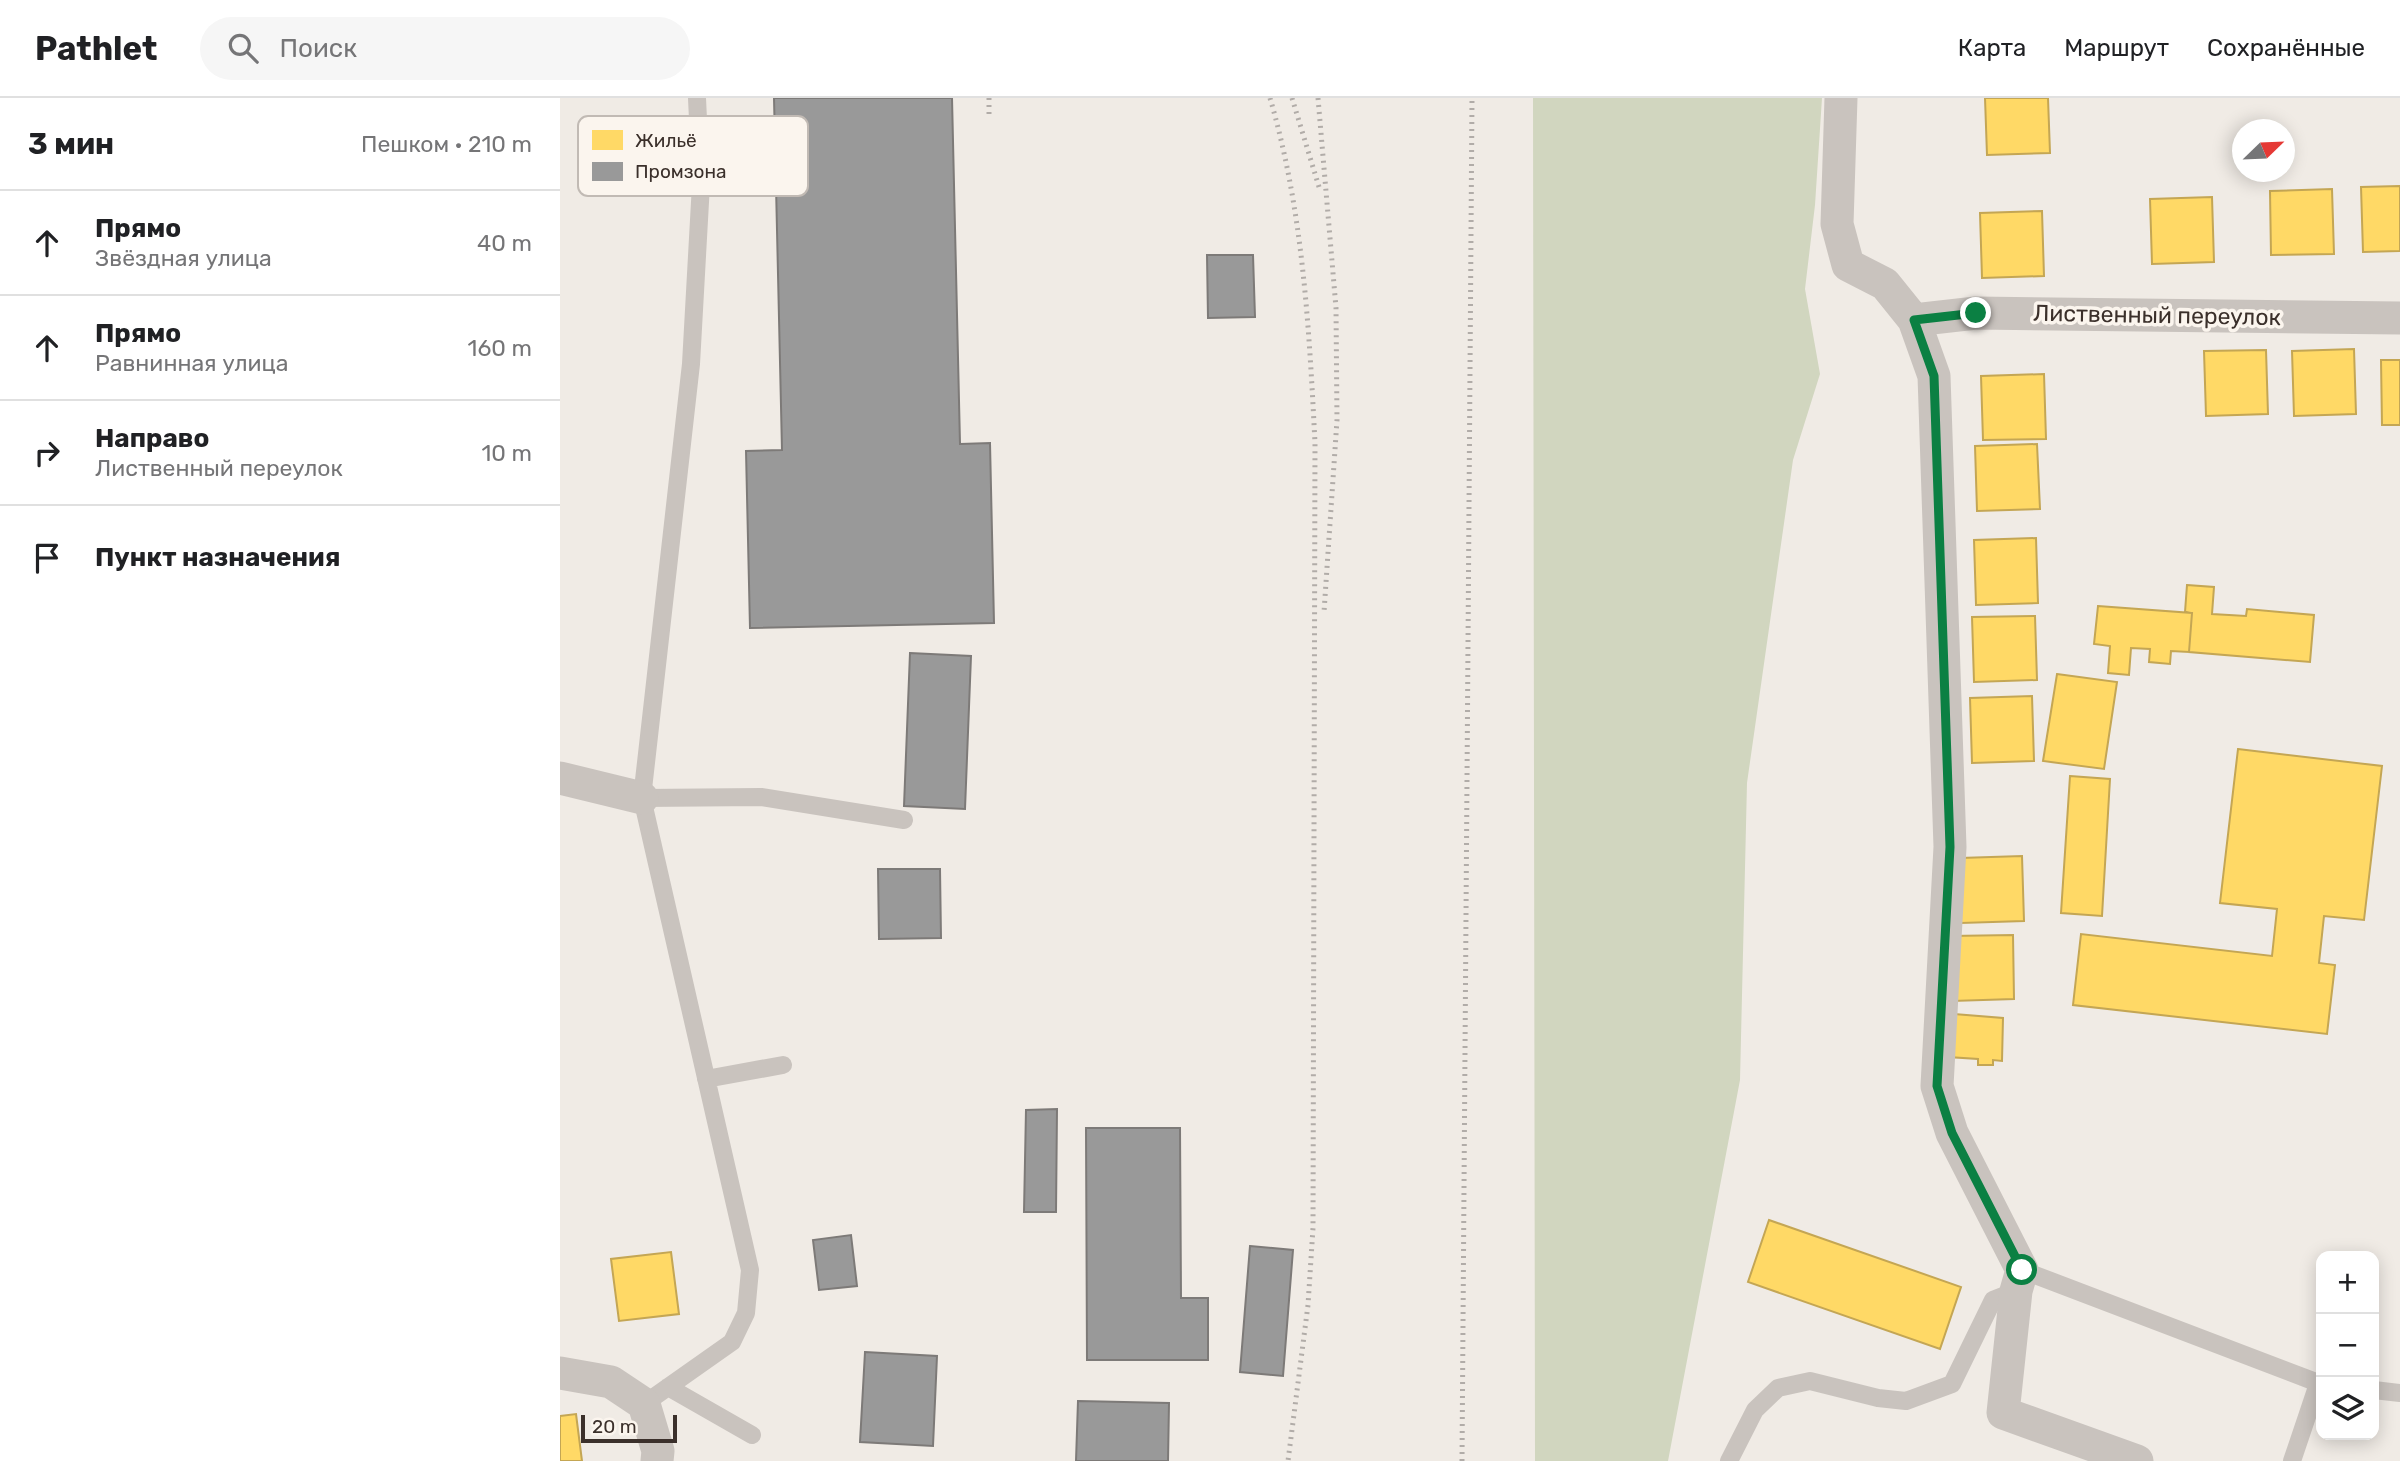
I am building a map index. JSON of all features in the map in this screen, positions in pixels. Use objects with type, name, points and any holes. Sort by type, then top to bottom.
[{"type":"street","points":[[1841,98],[1836,224],[1849,265],[1885,284],[1914,320],[1934,376],[1950,847],[1937,1086],[1952,1133],[2019,1280],[2003,1413],[2137,1461]]},
{"type":"street","name":"Лиственный переулок","points":[[1914,320],[1976,313],[2400,318]]},
{"type":"street","points":[[560,778],[642,798]]},
{"type":"street","points":[[560,1373],[611,1382],[656,1395],[657,1461]]},
{"type":"lane","points":[[697,98],[698,116]]},
{"type":"lane","points":[[656,1395],[732,1342],[746,1313],[750,1270],[642,798],[691,364],[700,196]]},
{"type":"lane","points":[[642,798],[761,797],[904,820]]},
{"type":"lane","points":[[706,1079],[783,1065]]},
{"type":"lane","points":[[1729,1461],[1755,1410],[1778,1388],[1810,1381],[1878,1398],[1906,1401],[1952,1384],[1993,1300],[2019,1280],[2316,1383]]},
{"type":"lane","points":[[2379,1391],[2400,1393]]},
{"type":"lane","points":[[656,1395],[752,1435]]},
{"type":"lane","points":[[2292,1461],[2316,1395]]},
{"type":"green space","points":[[1533,98],[1822,98],[1815,205],[1805,289],[1820,374],[1793,460],[1747,783],[1740,1080],[1668,1461],[1535,1461]]},
{"type":"building: Жильё","points":[[1985,98],[2048,98],[2050,153],[1987,155]]},
{"type":"building: Жильё","points":[[2400,186],[2400,251],[2363,252],[2361,187]]},
{"type":"building: Жильё","points":[[2332,189],[2334,254],[2271,255],[2270,191]]},
{"type":"building: Жильё","points":[[2212,197],[2214,262],[2152,264],[2150,199]]},
{"type":"building: Жильё","points":[[2042,211],[2044,276],[1982,278],[1980,213]]},
{"type":"building: Жильё","points":[[2354,349],[2356,414],[2294,416],[2292,351]]},
{"type":"building: Жильё","points":[[2266,350],[2268,414],[2206,416],[2204,351]]},
{"type":"building: Жильё","points":[[2381,360],[2400,360],[2400,425],[2382,425]]},
{"type":"building: Жильё","points":[[2044,374],[2046,439],[1983,440],[1981,376]]},
{"type":"building: Жильё","points":[[2037,444],[2040,509],[1977,511],[1975,446]]},
{"type":"building: Жильё","points":[[2036,538],[2038,603],[1976,605],[1974,540]]},
{"type":"building: Жильё","points":[[2187,585],[2214,587],[2212,614],[2246,616],[2247,609],[2314,615],[2310,662],[2189,652],[2192,613],[2185,612]]},
{"type":"building: Жильё","points":[[2098,606],[2192,613],[2189,652],[2171,651],[2170,664],[2149,662],[2150,649],[2131,648],[2129,675],[2108,673],[2110,646],[2094,644]]},
{"type":"building: Жильё","points":[[2035,616],[2037,680],[1974,682],[1972,617]]},
{"type":"building: Жильё","points":[[2057,674],[2117,682],[2104,769],[2043,761]]},
{"type":"building: Жильё","points":[[2032,696],[2034,761],[1972,763],[1970,698]]},
{"type":"building: Жильё","points":[[2238,749],[2382,766],[2364,920],[2324,916],[2319,963],[2335,965],[2327,1034],[2073,1005],[2081,934],[2272,956],[2277,909],[2220,903]]},
{"type":"building: Жильё","points":[[2070,776],[2110,779],[2102,916],[2061,913]]},
{"type":"building: Жильё","points":[[2022,856],[2024,921],[1961,923],[1960,858]]},
{"type":"building: Жильё","points":[[2013,935],[2014,999],[1952,1001],[1950,936]]},
{"type":"building: Жильё","points":[[1954,1014],[2003,1018],[2002,1061],[1993,1060],[1993,1065],[1978,1065],[1978,1059],[1948,1057]]},
{"type":"building: Жильё","points":[[1769,1220],[1961,1287],[1940,1349],[1748,1282]]},
{"type":"building: Жильё","points":[[671,1252],[679,1314],[619,1321],[611,1259]]},
{"type":"building: Жильё","points":[[576,1414],[582,1461],[560,1461],[560,1416]]},
{"type":"building: Промзона","points":[[774,98],[952,98],[960,444],[990,443],[994,623],[750,628],[746,451],[782,450],[776,196],[808,196],[808,116],[774,116]]},
{"type":"building: Промзона","points":[[1207,255],[1253,255],[1255,317],[1208,318]]},
{"type":"building: Промзона","points":[[910,653],[971,656],[965,809],[904,806]]},
{"type":"building: Промзона","points":[[878,869],[940,869],[941,938],[879,939]]},
{"type":"building: Промзона","points":[[1057,1109],[1056,1212],[1024,1212],[1026,1110]]},
{"type":"building: Промзона","points":[[1086,1128],[1180,1128],[1181,1298],[1208,1298],[1208,1360],[1087,1360]]},
{"type":"building: Промзона","points":[[851,1235],[857,1286],[819,1290],[813,1240]]},
{"type":"building: Промзона","points":[[1250,1246],[1293,1250],[1283,1376],[1240,1372]]},
{"type":"building: Промзона","points":[[865,1352],[937,1356],[933,1446],[860,1442]]},
{"type":"building: Промзона","points":[[1078,1401],[1169,1403],[1168,1461],[1076,1461]]},
{"type":"railway","points":[[989,98],[989,114]]},
{"type":"railway","points":[[1270,98],[1290,183],[1303,269],[1315,443],[1313,1228],[1308,1305],[1288,1461]]},
{"type":"railway","points":[[1292,98],[1319,187]]},
{"type":"railway","points":[[1318,98],[1336,308],[1337,420],[1324,612]]},
{"type":"railway","points":[[1462,1461],[1472,98]]},
{"type":"route","points":[[1976,313],[1914,320],[1934,376],[1950,847],[1937,1086],[1952,1133],[2022,1270]]}]
